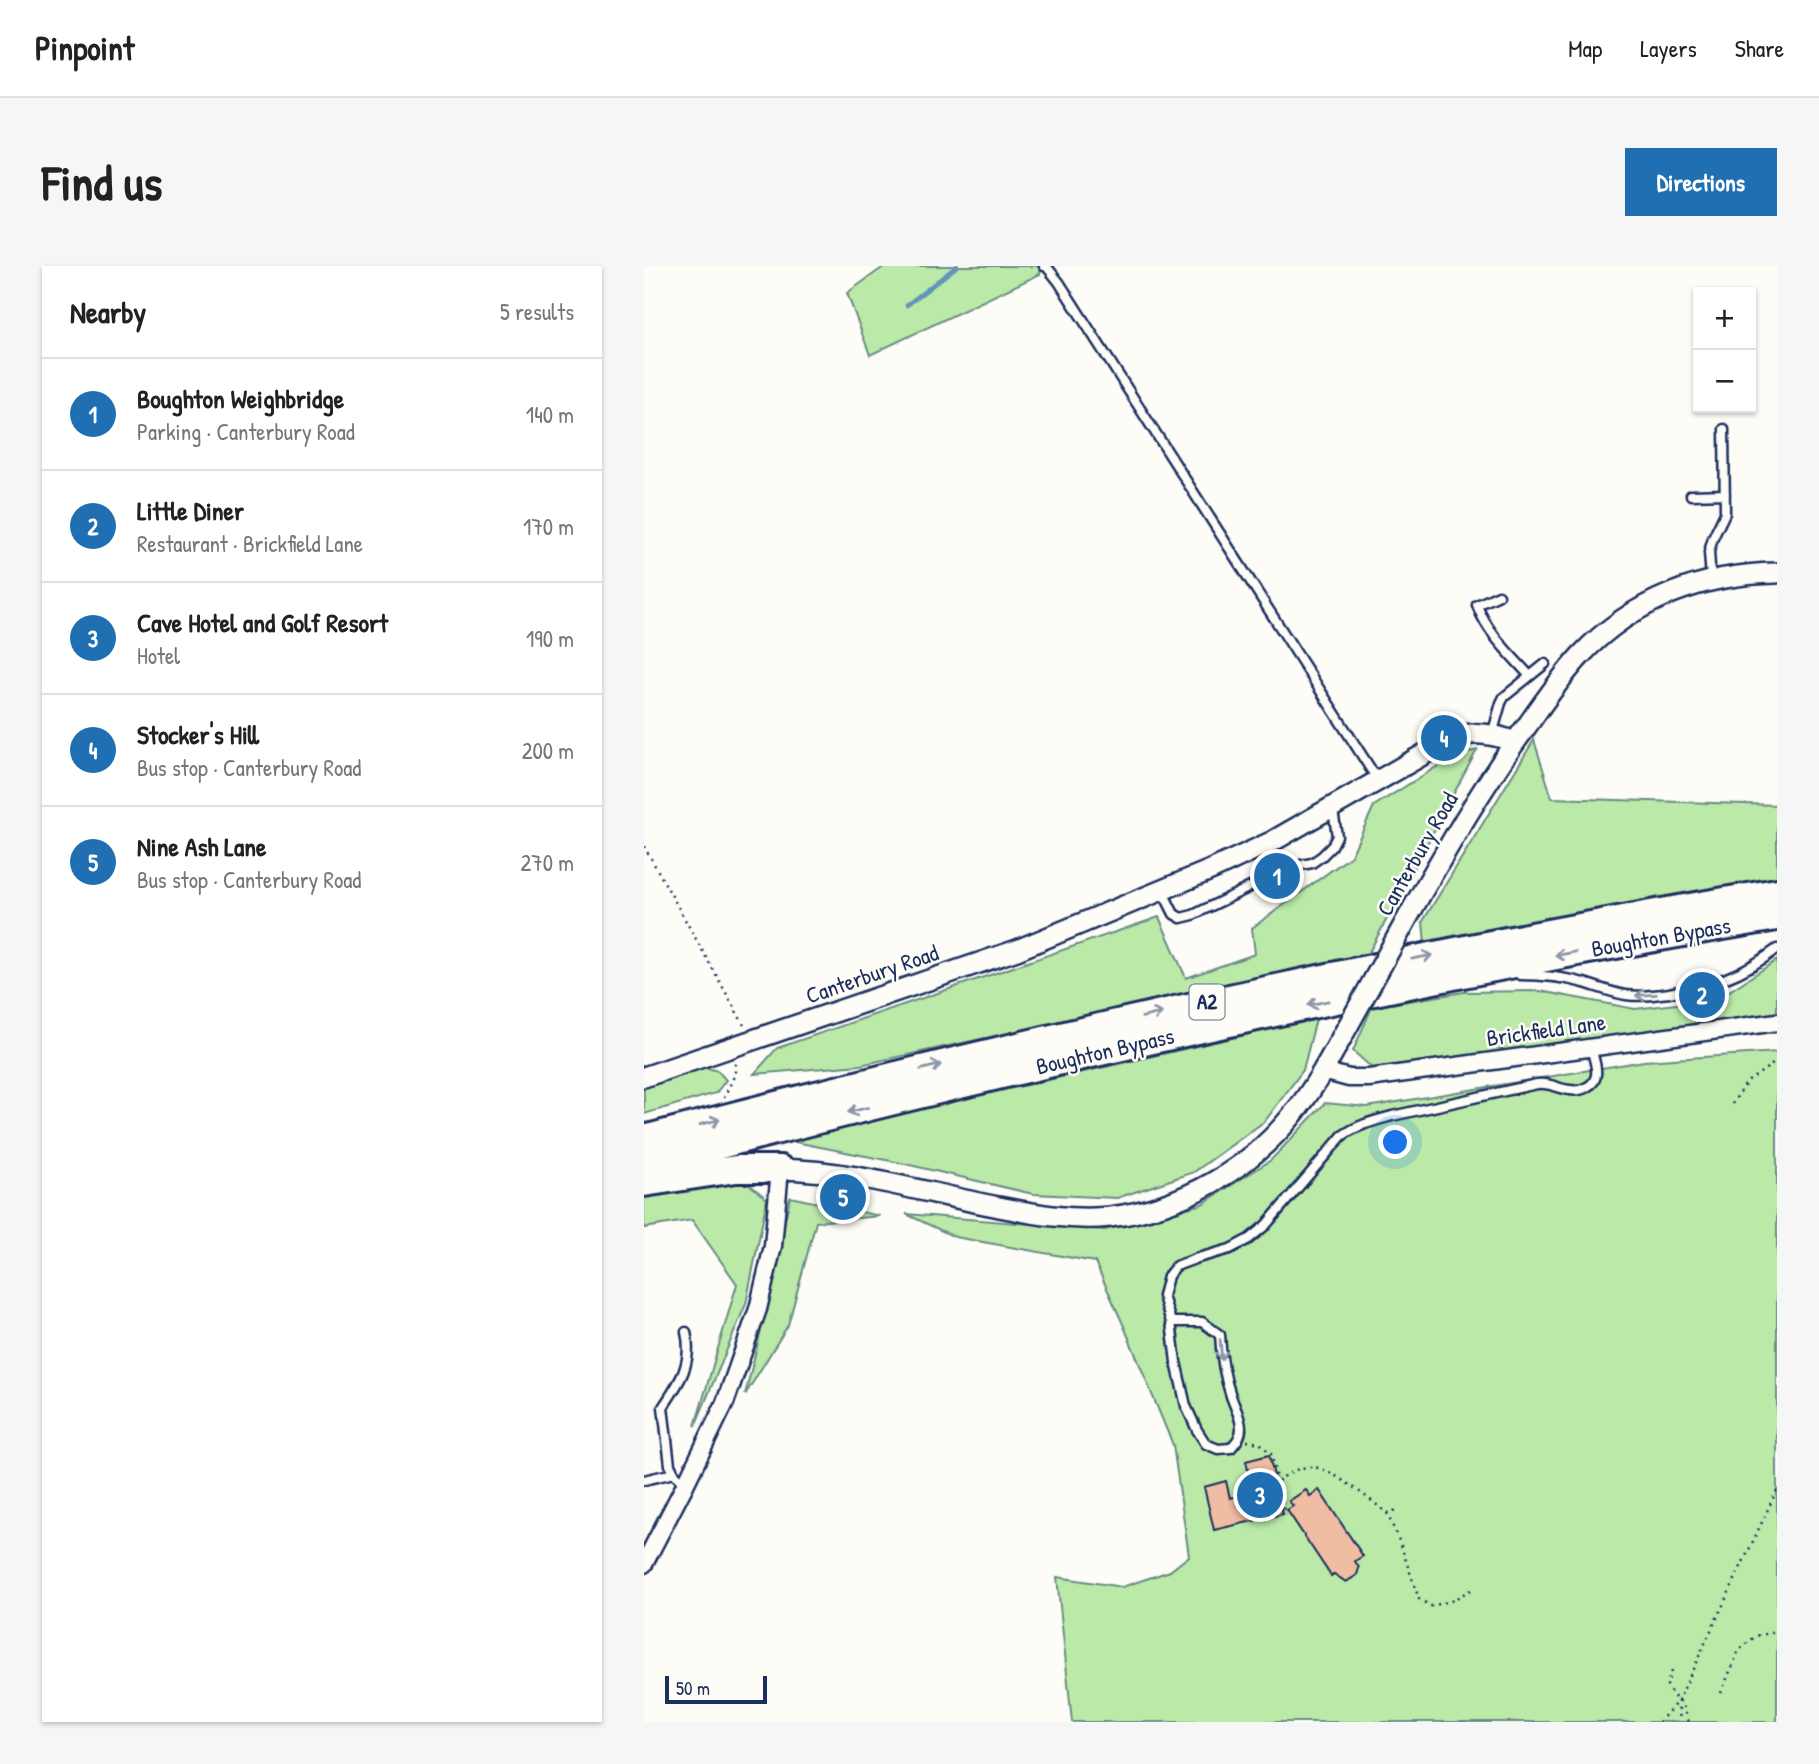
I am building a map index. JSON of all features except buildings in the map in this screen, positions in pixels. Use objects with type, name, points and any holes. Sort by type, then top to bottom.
[{"type":"highway","name":"Boughton Bypass","points":[[644,1139],[820,1093],[1279,986],[1507,940],[1777,892]]},
{"type":"highway","name":"Boughton Bypass","points":[[644,1165],[816,1120],[1235,1021],[1419,982],[1777,917]]},
{"type":"highway","points":[[644,1183],[736,1169],[780,1169]]},
{"type":"street","points":[[1515,742],[1571,667],[1598,639],[1648,604],[1711,580],[1741,574],[1777,573]]},
{"type":"street","name":"Canterbury Road","points":[[644,1077],[1017,950],[1213,869],[1273,841],[1454,737],[1469,734],[1492,735],[1515,742],[1452,840],[1323,1071],[1294,1114],[1263,1146],[1204,1188],[1142,1211],[1109,1217],[1049,1216],[870,1178],[780,1169]]},
{"type":"street","name":"Brickfield Lane","points":[[1323,1071],[1349,1078],[1369,1079],[1777,1022]]},
{"type":"street","points":[[644,1564],[725,1403],[758,1309],[773,1247],[780,1169]]},
{"type":"lane","points":[[1046,266],[1059,282],[1379,782]]},
{"type":"lane","points":[[1711,580],[1709,552],[1725,513],[1724,429]]},
{"type":"lane","points":[[1691,495],[1724,494]]},
{"type":"lane","points":[[1499,595],[1477,605],[1481,617],[1530,676]]},
{"type":"lane","points":[[1492,735],[1502,700],[1545,664]]},
{"type":"lane","points":[[1162,890],[1174,914],[1181,918],[1193,915],[1291,867],[1312,863],[1332,846],[1337,836],[1332,808]]},
{"type":"lane","points":[[1419,982],[1537,975],[1569,979],[1625,995],[1644,997],[1720,982],[1759,962],[1777,949]]},
{"type":"lane","points":[[1171,1322],[1202,1322],[1220,1335],[1221,1360],[1240,1420],[1241,1431],[1231,1448],[1218,1449],[1206,1444],[1186,1406],[1176,1362],[1171,1322],[1163,1296],[1168,1276],[1176,1266],[1230,1249],[1250,1239],[1266,1225],[1336,1143],[1360,1125],[1537,1084],[1548,1083],[1570,1090],[1583,1089],[1596,1078],[1591,1046]]},
{"type":"lane","points":[[685,1485],[670,1465],[663,1407],[686,1367],[689,1345],[686,1332]]},
{"type":"lane","points":[[644,1480],[674,1473]]},
{"type":"path","points":[[644,846],[746,1029],[735,1047],[735,1074],[721,1104]]},
{"type":"path","points":[[1732,1104],[1747,1082],[1777,1061]]},
{"type":"path","points":[[1238,1440],[1260,1443],[1271,1454],[1286,1515]]},
{"type":"path","points":[[1279,1481],[1289,1472],[1313,1467],[1337,1477],[1370,1499],[1387,1513],[1419,1599],[1431,1606],[1451,1601],[1474,1588]]},
{"type":"path","points":[[1659,1722],[1678,1701],[1777,1490]]},
{"type":"path","points":[[1387,1513],[1397,1510]]},
{"type":"path","points":[[1721,1693],[1739,1650],[1756,1636],[1776,1632]]},
{"type":"path","points":[[1671,1671],[1667,1685],[1672,1695],[1682,1703],[1689,1722]]},
{"type":"path","points":[[1678,1701],[1680,1722]]},
{"type":"green space","points":[[885,266],[1041,266],[1040,274],[870,355],[847,293]]},
{"type":"green space","points":[[1534,740],[1552,798],[1777,805],[1777,883],[1425,945],[1423,921]]},
{"type":"green space","points":[[1477,750],[1367,956],[860,1065],[754,1074],[777,1048],[1159,917],[1186,978],[1255,954],[1252,928],[1351,856],[1374,806],[1451,758]]},
{"type":"green space","points":[[1777,960],[1777,1015],[1372,1068],[1353,1051],[1372,1007],[1464,992],[1540,991],[1635,1009],[1717,999]]},
{"type":"green space","points":[[1316,1019],[1303,1070],[1265,1121],[1194,1172],[1117,1198],[1033,1194],[901,1163],[785,1140]]},
{"type":"green space","points":[[1777,1052],[1777,1722],[1072,1722],[1057,1577],[1122,1587],[1170,1571],[1189,1556],[1173,1445],[1095,1262],[955,1237],[906,1214],[1105,1230],[1202,1204],[1271,1160],[1325,1103],[1367,1107],[1644,1061]]},
{"type":"green space","points":[[701,1066],[718,1071],[726,1080],[716,1093],[644,1114],[644,1085]]},
{"type":"green space","points":[[743,1179],[767,1199],[746,1304],[695,1426],[737,1284],[692,1220],[644,1228],[644,1197]]},
{"type":"green space","points":[[790,1197],[880,1216],[816,1222],[788,1325],[745,1395],[767,1306]]},
{"type":"waterway","points":[[907,305],[957,266]]},
{"type":"place","name":"Stocker's Hill","points":[[1444,738]]},
{"type":"place","name":"Boughton Weighbridge","points":[[1277,876]]},
{"type":"place","name":"Little Diner","points":[[1702,995]]},
{"type":"place","name":"Nine Ash Lane","points":[[843,1197]]},
{"type":"place","name":"Cave Hotel and Golf Resort","points":[[1260,1495]]}]
